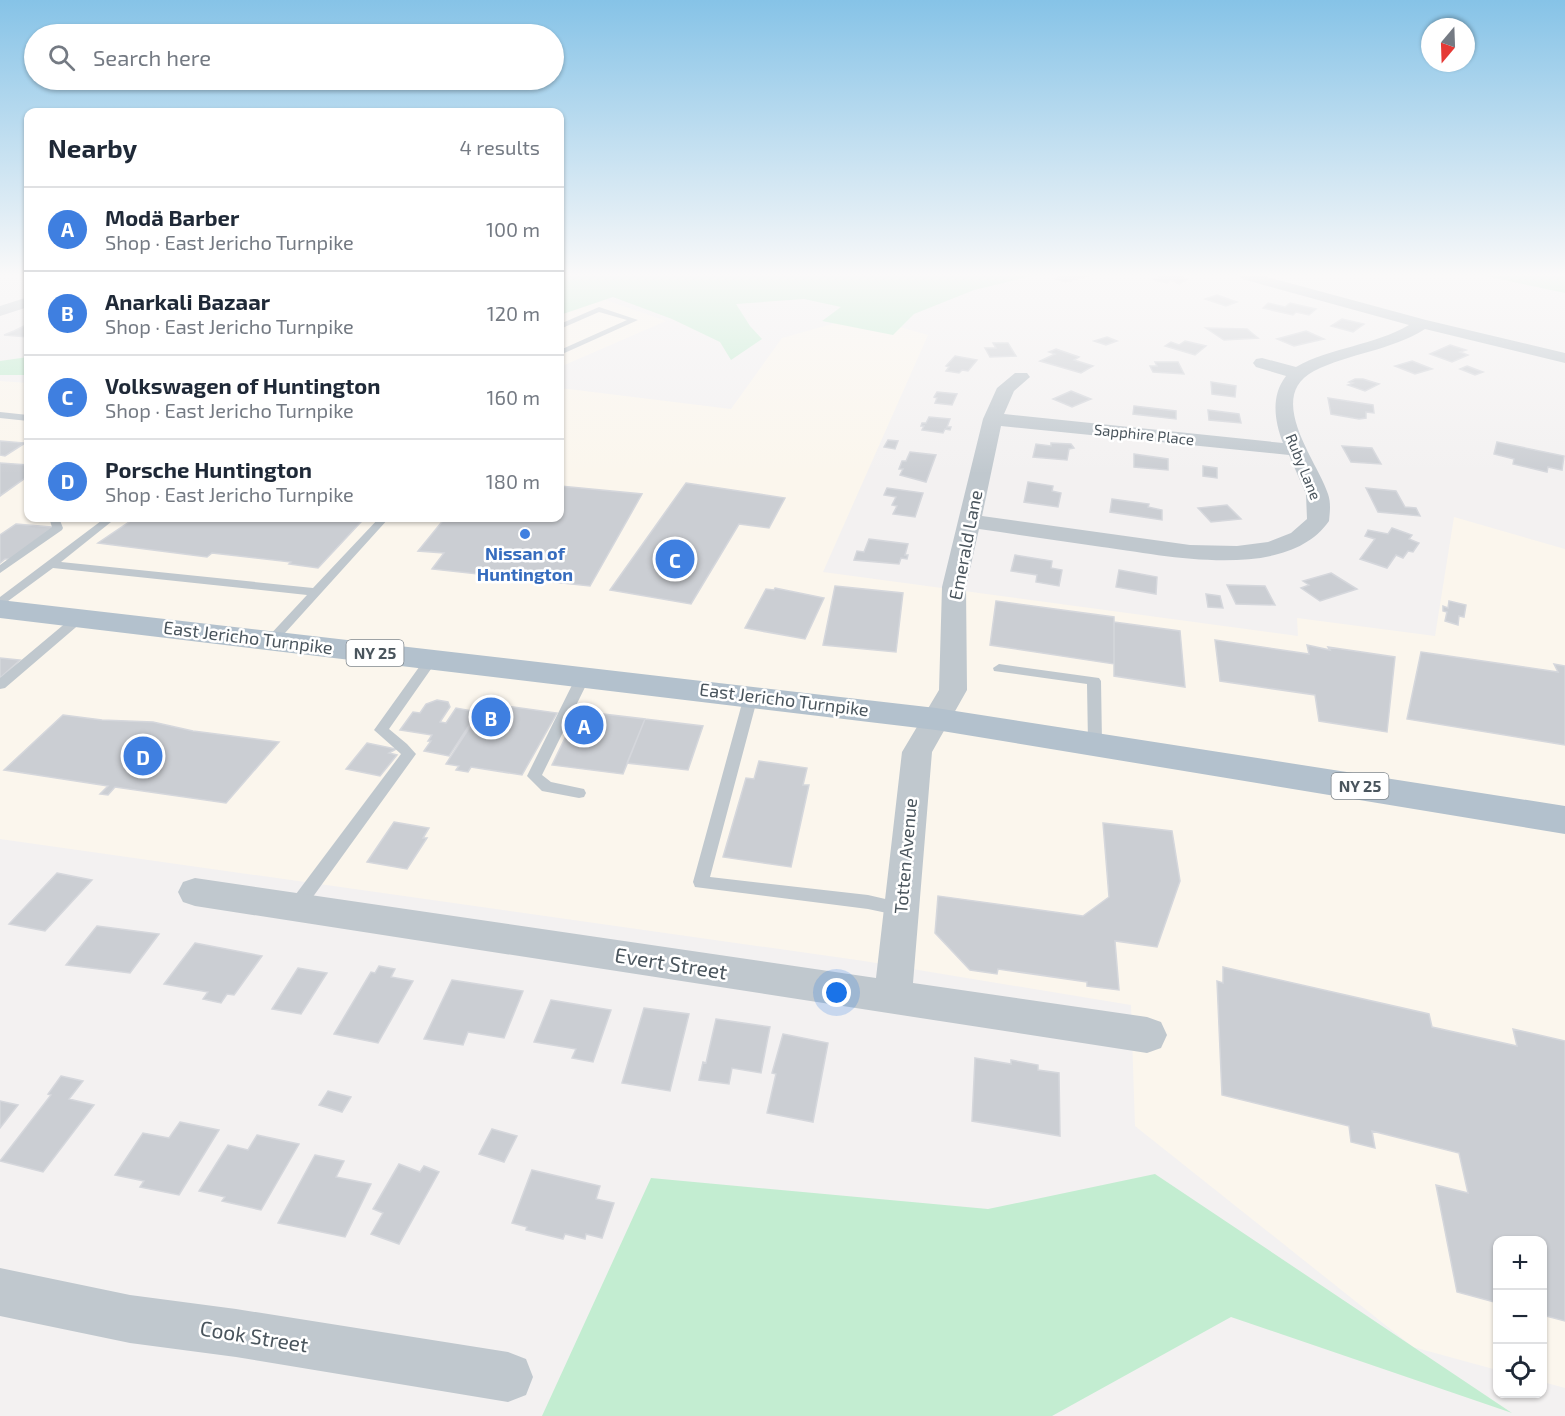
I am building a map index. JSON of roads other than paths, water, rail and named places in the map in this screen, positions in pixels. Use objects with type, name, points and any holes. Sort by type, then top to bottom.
[{"type":"main road","name":"East Jericho Turnpike","points":[[0,609],[936,719],[1565,820]]},
{"type":"street","points":[[1262,363],[1297,374],[1333,358],[1387,342]]},
{"type":"street","points":[[1498,342],[1565,358]]},
{"type":"street","name":"Ruby Lane","points":[[969,521],[1190,552],[1237,553],[1272,548],[1299,538],[1318,521],[1319,502],[1295,450],[1286,423],[1283,404],[1286,388],[1297,374]]},
{"type":"street","name":"Emerald Lane","points":[[936,719],[953,690],[954,587],[993,419],[1006,388],[1021,377]]},
{"type":"street","name":"Sapphire Place","points":[[993,419],[1295,450]]},
{"type":"street","name":"Totten Avenue","points":[[893,997],[917,752],[936,719]]},
{"type":"street","name":"Evert Street","points":[[195,892],[1147,1035]]},
{"type":"street","name":"Cook Street","points":[[0,1292],[130,1319],[236,1333],[508,1377]]},
{"type":"lane","points":[[564,351],[584,342]]},
{"type":"lane","points":[[0,415],[24,418]]},
{"type":"lane","points":[[0,570],[58,528],[56,522]]},
{"type":"lane","points":[[0,603],[106,522]]},
{"type":"lane","points":[[271,641],[380,522]]},
{"type":"lane","points":[[51,564],[316,592]]},
{"type":"lane","points":[[0,686],[78,619]]},
{"type":"lane","points":[[296,907],[409,754],[402,744],[388,738],[381,730],[432,659]]},
{"type":"lane","points":[[999,668],[1094,681],[1092,710],[1095,743]]},
{"type":"lane","points":[[579,793],[547,787],[534,776],[583,677]]},
{"type":"lane","points":[[751,696],[701,882],[868,902],[902,909]]},
{"type":"place","name":"Nissan of Huntington","points":[[525,534]]},
{"type":"place","name":"Volkswagen of Huntington","points":[[675,559]]},
{"type":"place","name":"Anarkali Bazaar","points":[[491,717]]},
{"type":"place","name":"Modä Barber","points":[[584,725]]},
{"type":"place","name":"Porsche Huntington","points":[[143,756]]}]
